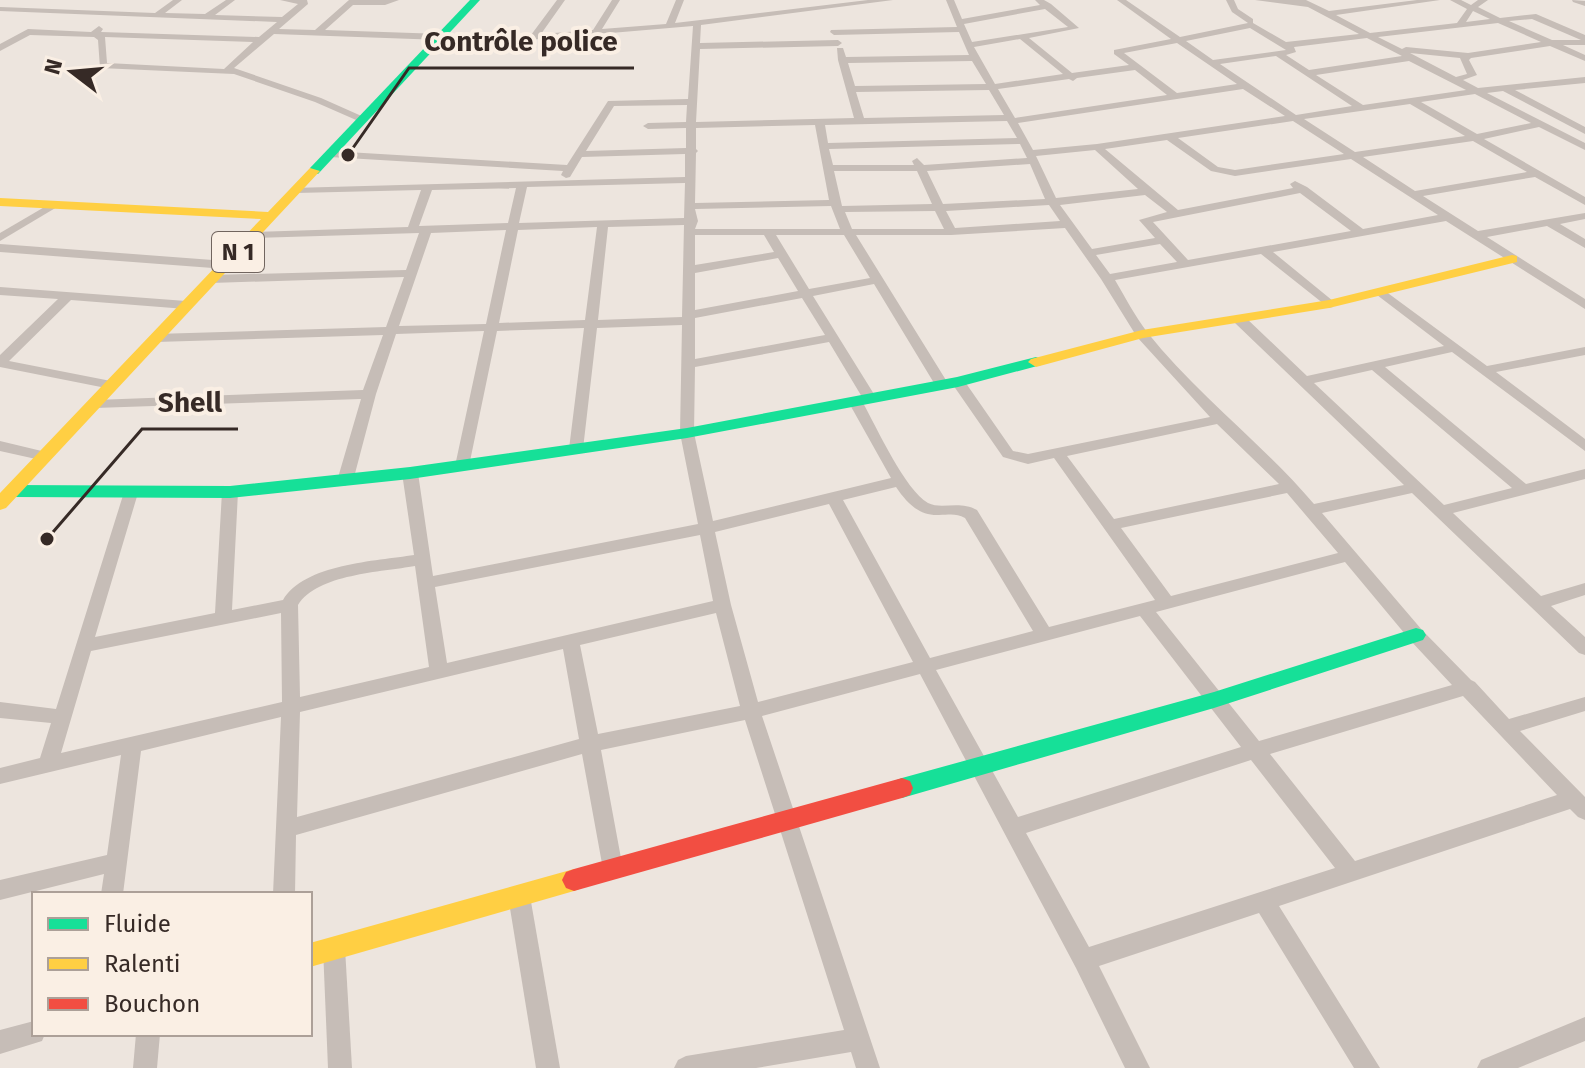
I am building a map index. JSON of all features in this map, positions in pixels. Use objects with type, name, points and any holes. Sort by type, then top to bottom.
[{"type":"main road","name":"N 1","points":[[6,498],[475,0]]},
{"type":"main road","points":[[0,202],[271,216]]},
{"type":"main road","points":[[6,498],[230,492],[410,473],[687,433],[950,384],[1142,334],[1329,304],[1512,259]]},
{"type":"main road","points":[[312,954],[1214,700],[1416,635]]},
{"type":"street","points":[[17,0],[0,9],[283,20]]},
{"type":"street","points":[[109,12],[127,0]]},
{"type":"street","points":[[158,14],[178,0]]},
{"type":"street","points":[[208,16],[231,0]]},
{"type":"street","points":[[231,72],[228,69],[305,2],[284,0]]},
{"type":"street","points":[[318,32],[353,1],[385,3],[395,0]]},
{"type":"street","points":[[534,37],[561,0]]},
{"type":"street","points":[[596,32],[616,0]]},
{"type":"street","points":[[669,26],[680,0]]},
{"type":"street","points":[[270,31],[438,41],[534,37],[669,26],[809,4],[829,6],[889,0]]},
{"type":"street","points":[[950,0],[968,45],[1033,157],[1052,202],[1107,278],[1142,334],[1220,419],[1291,487],[1416,635],[1579,805],[1351,872],[1084,960]]},
{"type":"street","points":[[1121,0],[1178,42],[1585,305]]},
{"type":"street","points":[[1230,0],[1235,10],[1309,73],[1361,108]]},
{"type":"street","points":[[1259,0],[1314,6],[1436,0]]},
{"type":"street","points":[[1454,0],[1585,58]]},
{"type":"street","points":[[1460,25],[1471,8],[1484,0]]},
{"type":"street","points":[[1576,0],[1585,4]]},
{"type":"street","points":[[1175,96],[1117,52],[1178,42],[1251,23],[1262,7],[1274,1]]},
{"type":"street","points":[[834,32],[960,25],[1043,3],[1075,28],[968,45]]},
{"type":"street","points":[[829,6],[860,121]]},
{"type":"street","points":[[1314,6],[1585,147]]},
{"type":"street","points":[[94,33],[121,12]]},
{"type":"street","points":[[152,36],[180,15]]},
{"type":"street","points":[[1211,63],[1366,35],[1537,16],[1585,40]]},
{"type":"street","points":[[697,22],[692,125],[687,433],[722,605],[751,711],[868,1068]]},
{"type":"street","points":[[0,48],[28,32],[260,40]]},
{"type":"street","points":[[94,33],[102,39],[103,66],[231,72],[295,91],[363,120]]},
{"type":"street","points":[[1022,37],[1073,78]]},
{"type":"street","points":[[1384,44],[1429,54],[1468,56],[1585,40]]},
{"type":"street","points":[[696,46],[838,43]]},
{"type":"street","points":[[1454,80],[1472,75],[1464,59],[1468,56]]},
{"type":"street","points":[[842,60],[975,58]]},
{"type":"street","points":[[1309,73],[1409,58]]},
{"type":"street","points":[[850,89],[992,87],[1135,67]]},
{"type":"street","points":[[828,168],[919,168],[1033,157],[1476,91],[1585,80]]},
{"type":"street","points":[[648,126],[1011,119],[1245,86]]},
{"type":"street","points":[[1506,89],[1585,131]]},
{"type":"street","points":[[1412,101],[1585,202]]},
{"type":"street","points":[[561,183],[611,103],[693,102]]},
{"type":"street","points":[[900,121],[907,144],[942,208],[951,232]]},
{"type":"street","points":[[819,122],[836,206],[847,231],[876,280],[950,384],[1008,454],[1028,459],[1220,419]]},
{"type":"street","points":[[1169,136],[1223,172],[1274,169],[1474,138],[1541,124]]},
{"type":"street","points":[[824,146],[1024,141]]},
{"type":"street","points":[[1097,147],[1175,213]]},
{"type":"street","points":[[580,154],[693,151]]},
{"type":"street","points":[[330,154],[571,168]]},
{"type":"street","points":[[1274,169],[1361,233]]},
{"type":"street","points":[[1414,194],[1537,174]]},
{"type":"street","points":[[296,190],[692,180]]},
{"type":"street","points":[[462,466],[522,184]]},
{"type":"street","points":[[345,481],[369,394],[411,273],[428,187]]},
{"type":"street","points":[[1185,264],[1145,220],[1303,189]]},
{"type":"street","points":[[692,206],[942,208],[1052,202],[1147,191]]},
{"type":"street","points":[[0,238],[53,205]]},
{"type":"street","points":[[1476,235],[1585,216]]},
{"type":"street","points":[[1107,278],[1447,217]]},
{"type":"street","points":[[1549,222],[1585,244]]},
{"type":"street","points":[[253,235],[603,224],[768,232],[951,232],[1068,224]]},
{"type":"street","points":[[576,449],[603,224]]},
{"type":"street","points":[[768,232],[832,338],[901,481],[925,509],[959,508],[971,514],[1045,636]]},
{"type":"street","points":[[1088,253],[1162,240]]},
{"type":"street","points":[[0,248],[226,265]]},
{"type":"street","points":[[1264,250],[1329,304]]},
{"type":"street","points":[[690,270],[781,254]]},
{"type":"street","points":[[211,279],[411,273]]},
{"type":"street","points":[[156,338],[491,329],[689,318],[876,280]]},
{"type":"street","points":[[0,291],[186,305]]},
{"type":"street","points":[[1381,292],[1585,446]]},
{"type":"street","points":[[0,362],[66,298]]},
{"type":"street","points":[[1240,320],[1585,648]]},
{"type":"street","points":[[689,364],[832,338]]},
{"type":"street","points":[[1304,381],[1456,347]]},
{"type":"street","points":[[1486,370],[1585,351]]},
{"type":"street","points":[[1568,355],[1585,366]]},
{"type":"street","points":[[0,362],[111,385]]},
{"type":"street","points":[[1375,365],[1524,490]]},
{"type":"street","points":[[95,404],[369,394]]},
{"type":"street","points":[[0,446],[45,456]]},
{"type":"street","points":[[1058,454],[1167,603]]},
{"type":"street","points":[[410,473],[439,673]]},
{"type":"street","points":[[1441,511],[1585,474]]},
{"type":"street","points":[[426,583],[707,528],[901,481]]},
{"type":"street","points":[[1111,525],[1291,487]]},
{"type":"street","points":[[1310,510],[1416,487]]},
{"type":"street","points":[[223,618],[230,492]]},
{"type":"street","points":[[48,765],[130,493]]},
{"type":"street","points":[[834,498],[1084,960],[1138,1068]]},
{"type":"street","points":[[288,828],[589,744],[751,711],[1348,556]]},
{"type":"street","points":[[284,892],[291,707],[289,605],[294,595],[313,583],[423,559]]},
{"type":"street","points":[[1537,604],[1585,589]]},
{"type":"street","points":[[84,646],[289,605]]},
{"type":"street","points":[[0,776],[722,605]]},
{"type":"street","points":[[1144,609],[1351,872]]},
{"type":"street","points":[[571,642],[613,869]]},
{"type":"street","points":[[1012,828],[1256,750],[1469,687]]},
{"type":"street","points":[[1504,728],[1585,704]]},
{"type":"street","points":[[0,710],[61,717]]},
{"type":"street","points":[[112,892],[132,747]]},
{"type":"street","points":[[0,890],[116,862]]},
{"type":"street","points":[[519,896],[548,1068]]},
{"type":"street","points":[[1263,900],[1368,1068]]},
{"type":"street","points":[[334,948],[340,1068]]},
{"type":"street","points":[[1501,1066],[1585,1029]]},
{"type":"street","points":[[0,1042],[32,1034]]},
{"type":"street","points":[[145,1068],[148,1036]]},
{"type":"street","points":[[686,1068],[858,1039]]},
{"type":"traffic: fast","points":[[314,171],[475,0]]},
{"type":"traffic: fast","points":[[12,491],[230,492],[410,473],[687,433],[958,382],[1036,362]]},
{"type":"traffic: fast","points":[[902,788],[1214,700],[1416,635]]},
{"type":"traffic: slow","points":[[0,504],[314,171]]},
{"type":"traffic: slow","points":[[0,202],[271,216]]},
{"type":"traffic: slow","points":[[1036,362],[1142,334],[1329,304],[1512,259]]},
{"type":"traffic: slow","points":[[312,954],[574,880]]},
{"type":"traffic: jam","points":[[574,880],[902,788]]},
{"type":"place","name":"Contrôle police","points":[[348,155]]},
{"type":"place","name":"Shell","points":[[47,539]]}]
